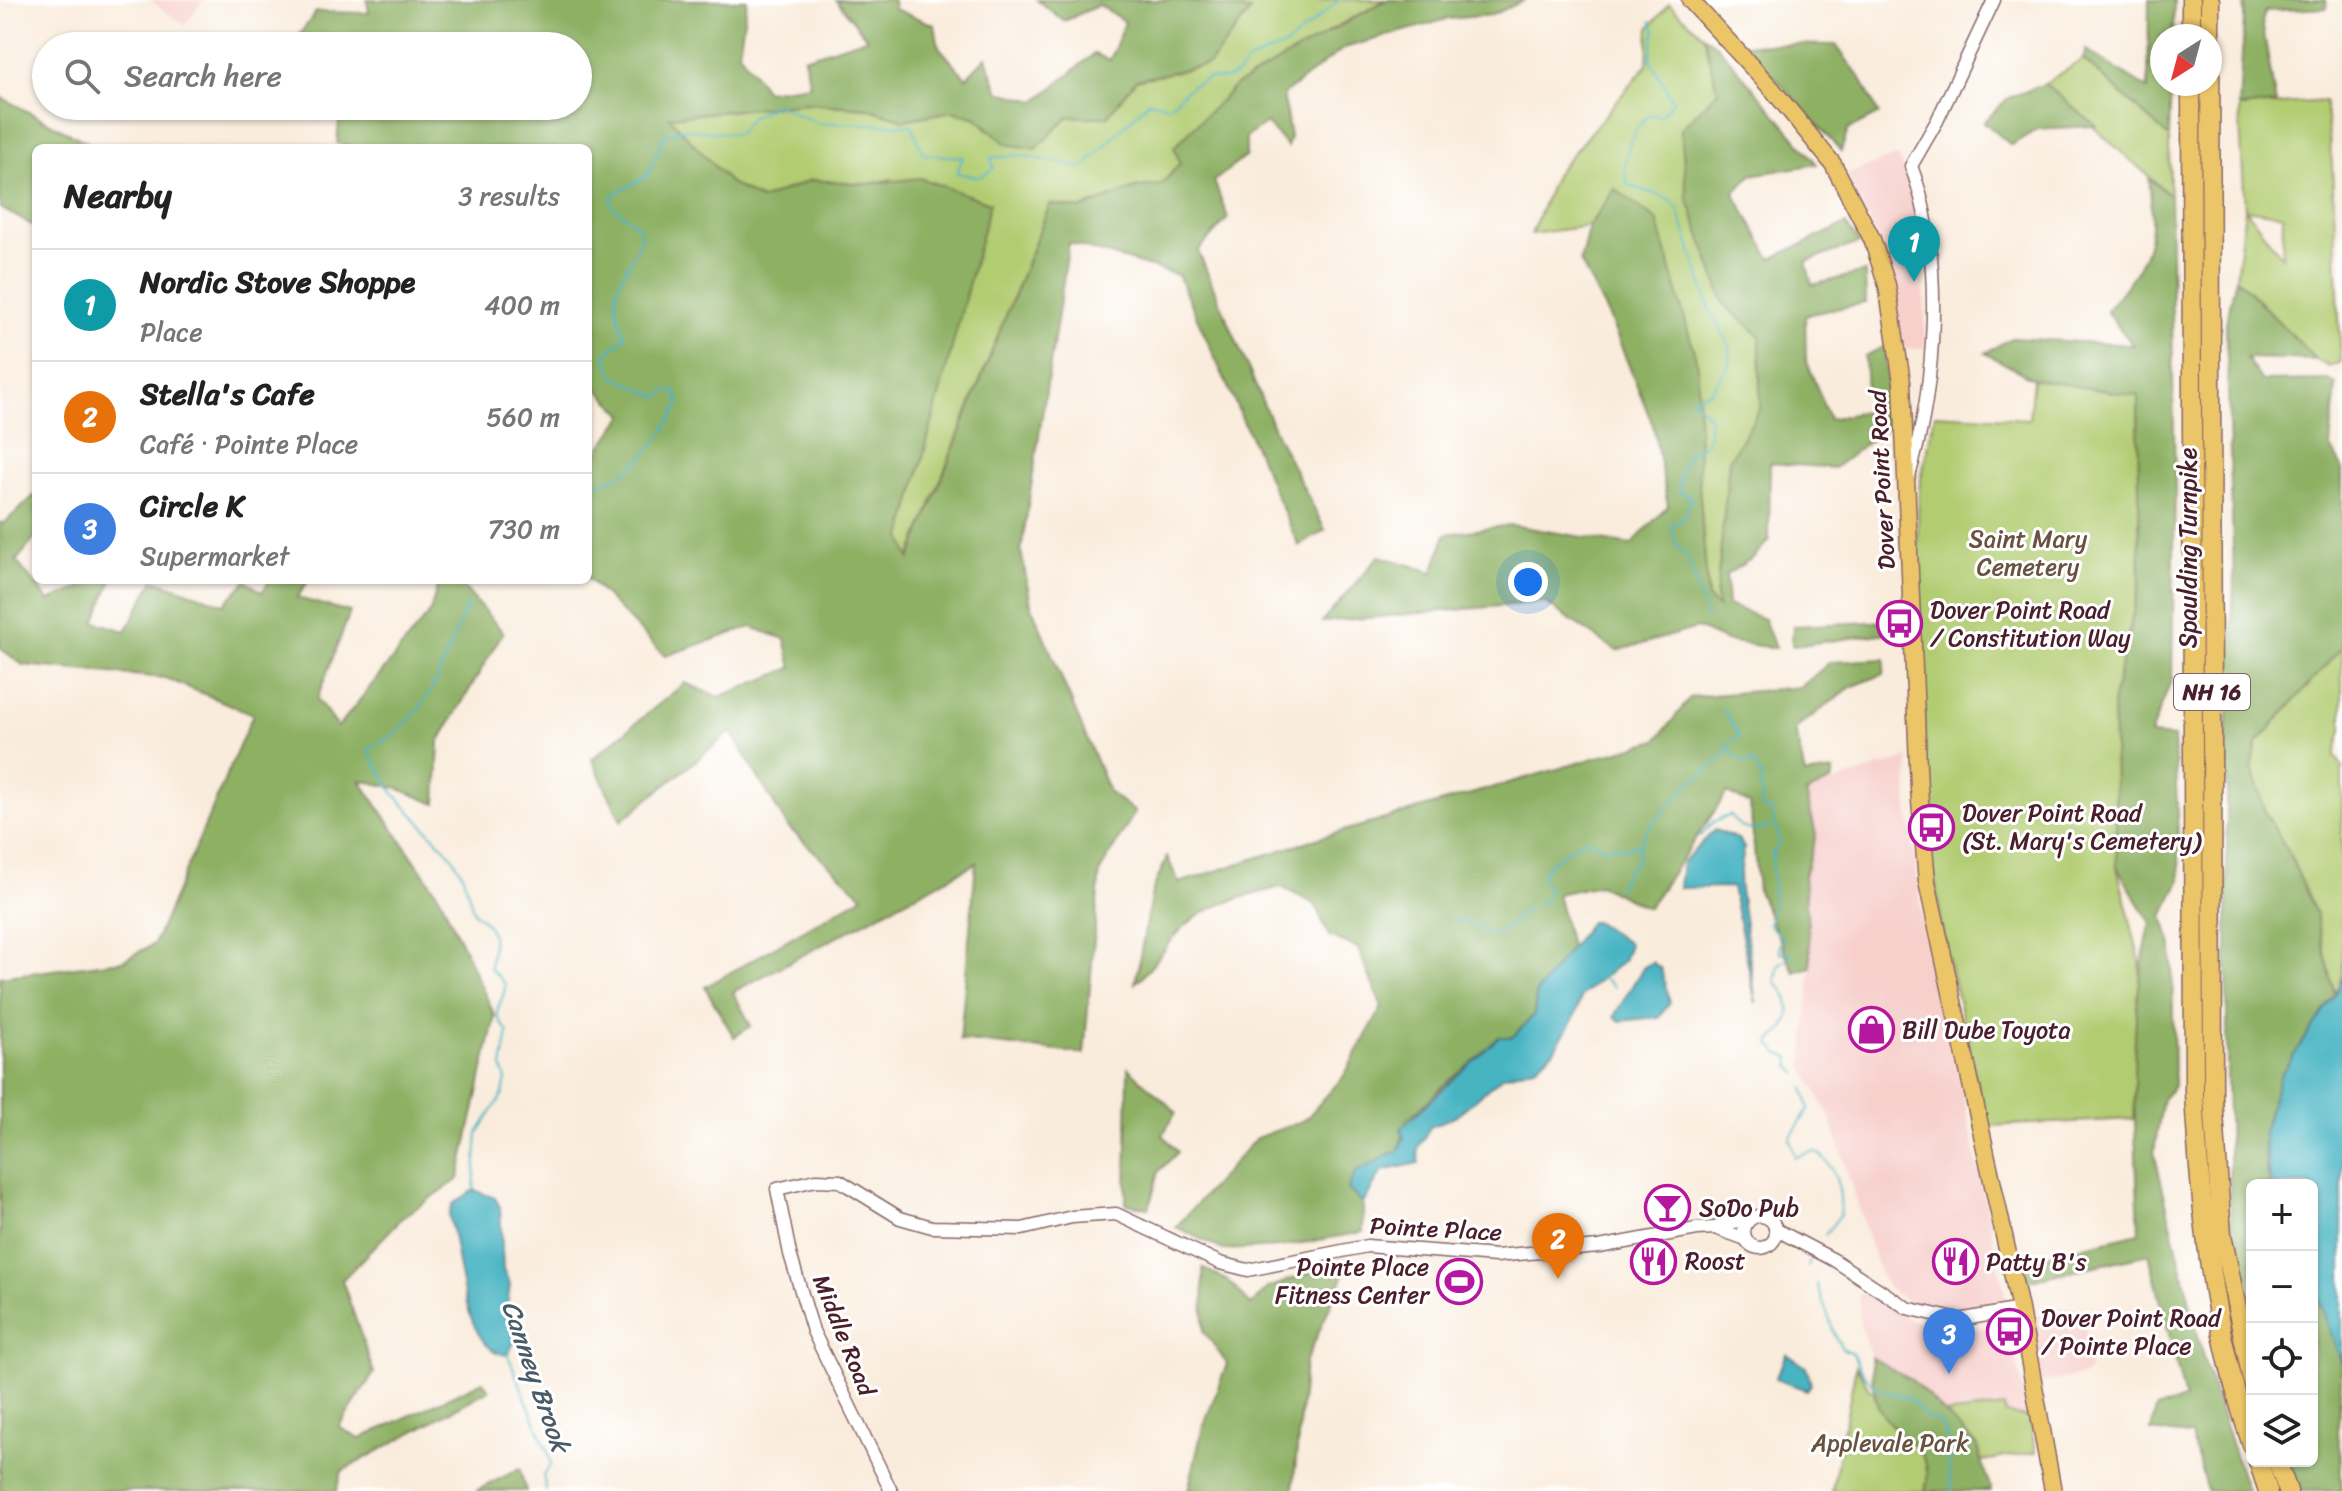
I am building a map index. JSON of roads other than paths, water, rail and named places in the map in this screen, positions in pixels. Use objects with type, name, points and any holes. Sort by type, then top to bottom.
[{"type":"highway","points":[[2191,0],[2191,24]]},
{"type":"highway","name":"Spaulding Turnpike","points":[[2210,0],[2213,1097],[2222,1235],[2246,1351]]},
{"type":"highway","name":"Spaulding Turnpike","points":[[2191,96],[2194,1092],[2205,1239],[2221,1336],[2246,1424]]},
{"type":"highway","points":[[2260,1467],[2268,1491]]},
{"type":"highway","points":[[2279,1467],[2288,1491]]},
{"type":"main road","name":"Dover Point Road","points":[[1690,0],[1818,143],[1863,220],[1880,261],[1895,325],[1908,480],[1919,789],[1927,882],[2020,1309],[2053,1491]]},
{"type":"street","points":[[1908,480],[1920,439],[1932,290],[1928,240],[1911,166],[1937,121],[1994,0]]},
{"type":"street","name":"Pointe Place","points":[[777,1189],[816,1180],[840,1181],[900,1218],[920,1225],[1022,1229],[1107,1213],[1126,1218],[1229,1266],[1257,1270],[1355,1247],[1519,1255],[1715,1228],[1725,1223],[1749,1220]]},
{"type":"street","name":"Middle Road","points":[[777,1189],[790,1254],[813,1331],[891,1491]]},
{"type":"street","points":[[1807,1246],[1770,1244],[1756,1247],[1746,1239],[1744,1231],[1749,1220],[1766,1218],[1775,1229],[1807,1246],[1907,1308],[1959,1320],[2020,1309]]},
{"type":"street","name":"Pointe Place","points":[[1715,1228],[1746,1239]]},
{"type":"street","points":[[1770,1244],[1775,1229]]},
{"type":"water","points":[[1715,830],[1738,839],[1744,848],[1739,883],[1756,1003],[1732,887],[1679,888],[1682,863]]},
{"type":"water","points":[[1595,921],[1629,944],[1623,961],[1582,995],[1574,1018],[1554,1050],[1537,1066],[1503,1076],[1457,1115],[1430,1127],[1418,1148],[1419,1163],[1382,1171],[1363,1204],[1348,1189],[1356,1172],[1399,1150],[1404,1138],[1401,1128],[1499,1037],[1513,1037],[1534,1015],[1537,992],[1590,922]]},
{"type":"water","points":[[1652,962],[1661,969],[1670,1003],[1659,1017],[1620,1021],[1614,1016],[1643,968]]},
{"type":"water","points":[[2342,976],[2342,1364],[2318,1298],[2318,1179],[2270,1179],[2263,1134],[2281,1074],[2335,995]]},
{"type":"water","points":[[474,1190],[495,1198],[500,1207],[503,1269],[510,1285],[506,1315],[515,1340],[508,1355],[493,1350],[481,1337],[472,1319],[460,1275],[449,1215],[453,1204]]},
{"type":"water","points":[[1787,1354],[1806,1367],[1811,1384],[1807,1390],[1775,1379]]},
{"type":"waterway","name":"Canney Brook","points":[[592,485],[621,475],[645,455],[665,430],[680,403],[675,391],[665,391],[659,397],[614,377],[605,355],[625,337],[616,303],[617,292],[641,235],[639,227],[611,205],[612,195],[647,176],[665,135],[681,129],[738,134],[750,118],[776,104],[816,123],[912,125],[923,154],[963,157],[957,173],[980,177],[994,168],[991,158],[1021,155],[1083,168],[1149,101],[1169,106],[1191,86],[1209,78],[1226,79],[1238,74],[1248,61],[1287,45],[1339,0]]},
{"type":"waterway","points":[[1651,21],[1655,30],[1650,59],[1673,101],[1660,117],[1651,114],[1644,120],[1633,136],[1626,156],[1628,185],[1666,198],[1677,206],[1710,310],[1731,348],[1728,367],[1710,392],[1692,398],[1710,417],[1708,439],[1702,447],[1688,453],[1679,488],[1680,492],[1692,498],[1682,521],[1671,524],[1677,547],[1687,555],[1707,618]]},
{"type":"waterway","name":"Canney Brook","points":[[468,604],[422,705],[391,736],[368,750],[394,794],[453,857],[463,876],[474,913],[490,930],[493,944],[490,968],[505,984],[497,1012],[508,1032],[502,1067],[506,1079],[503,1094],[478,1133],[474,1189]]},
{"type":"waterway","points":[[1723,708],[1739,736],[1725,747],[1745,763],[1753,761],[1761,776],[1762,808],[1771,810],[1780,842],[1772,854],[1774,899],[1769,924],[1783,940],[1779,945],[1780,953],[1789,951],[1790,957],[1779,964],[1775,982],[1787,997],[1789,1015],[1784,1028],[1770,1043],[1778,1053],[1790,1058],[1791,1067],[1798,1074]]},
{"type":"waterway","points":[[1536,903],[1543,901],[1550,891],[1541,878],[1543,873],[1561,855],[1587,839],[1607,849],[1614,845],[1623,849],[1640,844],[1647,830],[1691,781],[1699,778],[1728,752]]},
{"type":"waterway","points":[[1699,837],[1713,822],[1731,815],[1738,824],[1748,829],[1770,826]]},
{"type":"waterway","points":[[1618,888],[1628,869],[1636,864],[1640,845]]},
{"type":"waterway","points":[[1454,919],[1496,935],[1528,909]]},
{"type":"waterway","points":[[1601,976],[1614,987]]},
{"type":"waterway","points":[[1804,1088],[1809,1109],[1790,1138],[1795,1157],[1815,1151],[1828,1164],[1836,1179],[1840,1215],[1825,1235]]},
{"type":"waterway","points":[[1808,1267],[1810,1261]]},
{"type":"waterway","points":[[1817,1284],[1835,1336],[1842,1348],[1852,1353],[1863,1374],[1877,1388],[1911,1400],[1928,1419],[1940,1422],[1955,1455],[1948,1461],[1952,1491]]},
{"type":"waterway","name":"Canney Brook","points":[[508,1355],[549,1455],[551,1464],[543,1475],[546,1491]]},
{"type":"place","name":"Nordic Stove Shoppe","points":[[1914,282]]},
{"type":"place","name":"Dover Point Road / Constitution Way","points":[[1899,624]]},
{"type":"place","name":"Dover Point Road (St. Mary's Cemetery)","points":[[1931,827]]},
{"type":"place","name":"Bill Dube Toyota","points":[[1871,1030]]},
{"type":"place","name":"SoDo Pub","points":[[1668,1208]]},
{"type":"place","name":"Roost","points":[[1654,1261]]},
{"type":"place","name":"Patty B's","points":[[1955,1262]]},
{"type":"place","name":"Stella's Cafe","points":[[1558,1279]]},
{"type":"place","name":"Pointe Place Fitness Center","points":[[1460,1281]]},
{"type":"place","name":"Dover Point Road / Pointe Place","points":[[2010,1332]]},
{"type":"place","name":"Circle K","points":[[1949,1374]]},
{"type":"park label","name":"Saint Mary Cemetery","points":[[2028,553]]},
{"type":"park label","name":"Applevale Park","points":[[1890,1443]]}]
